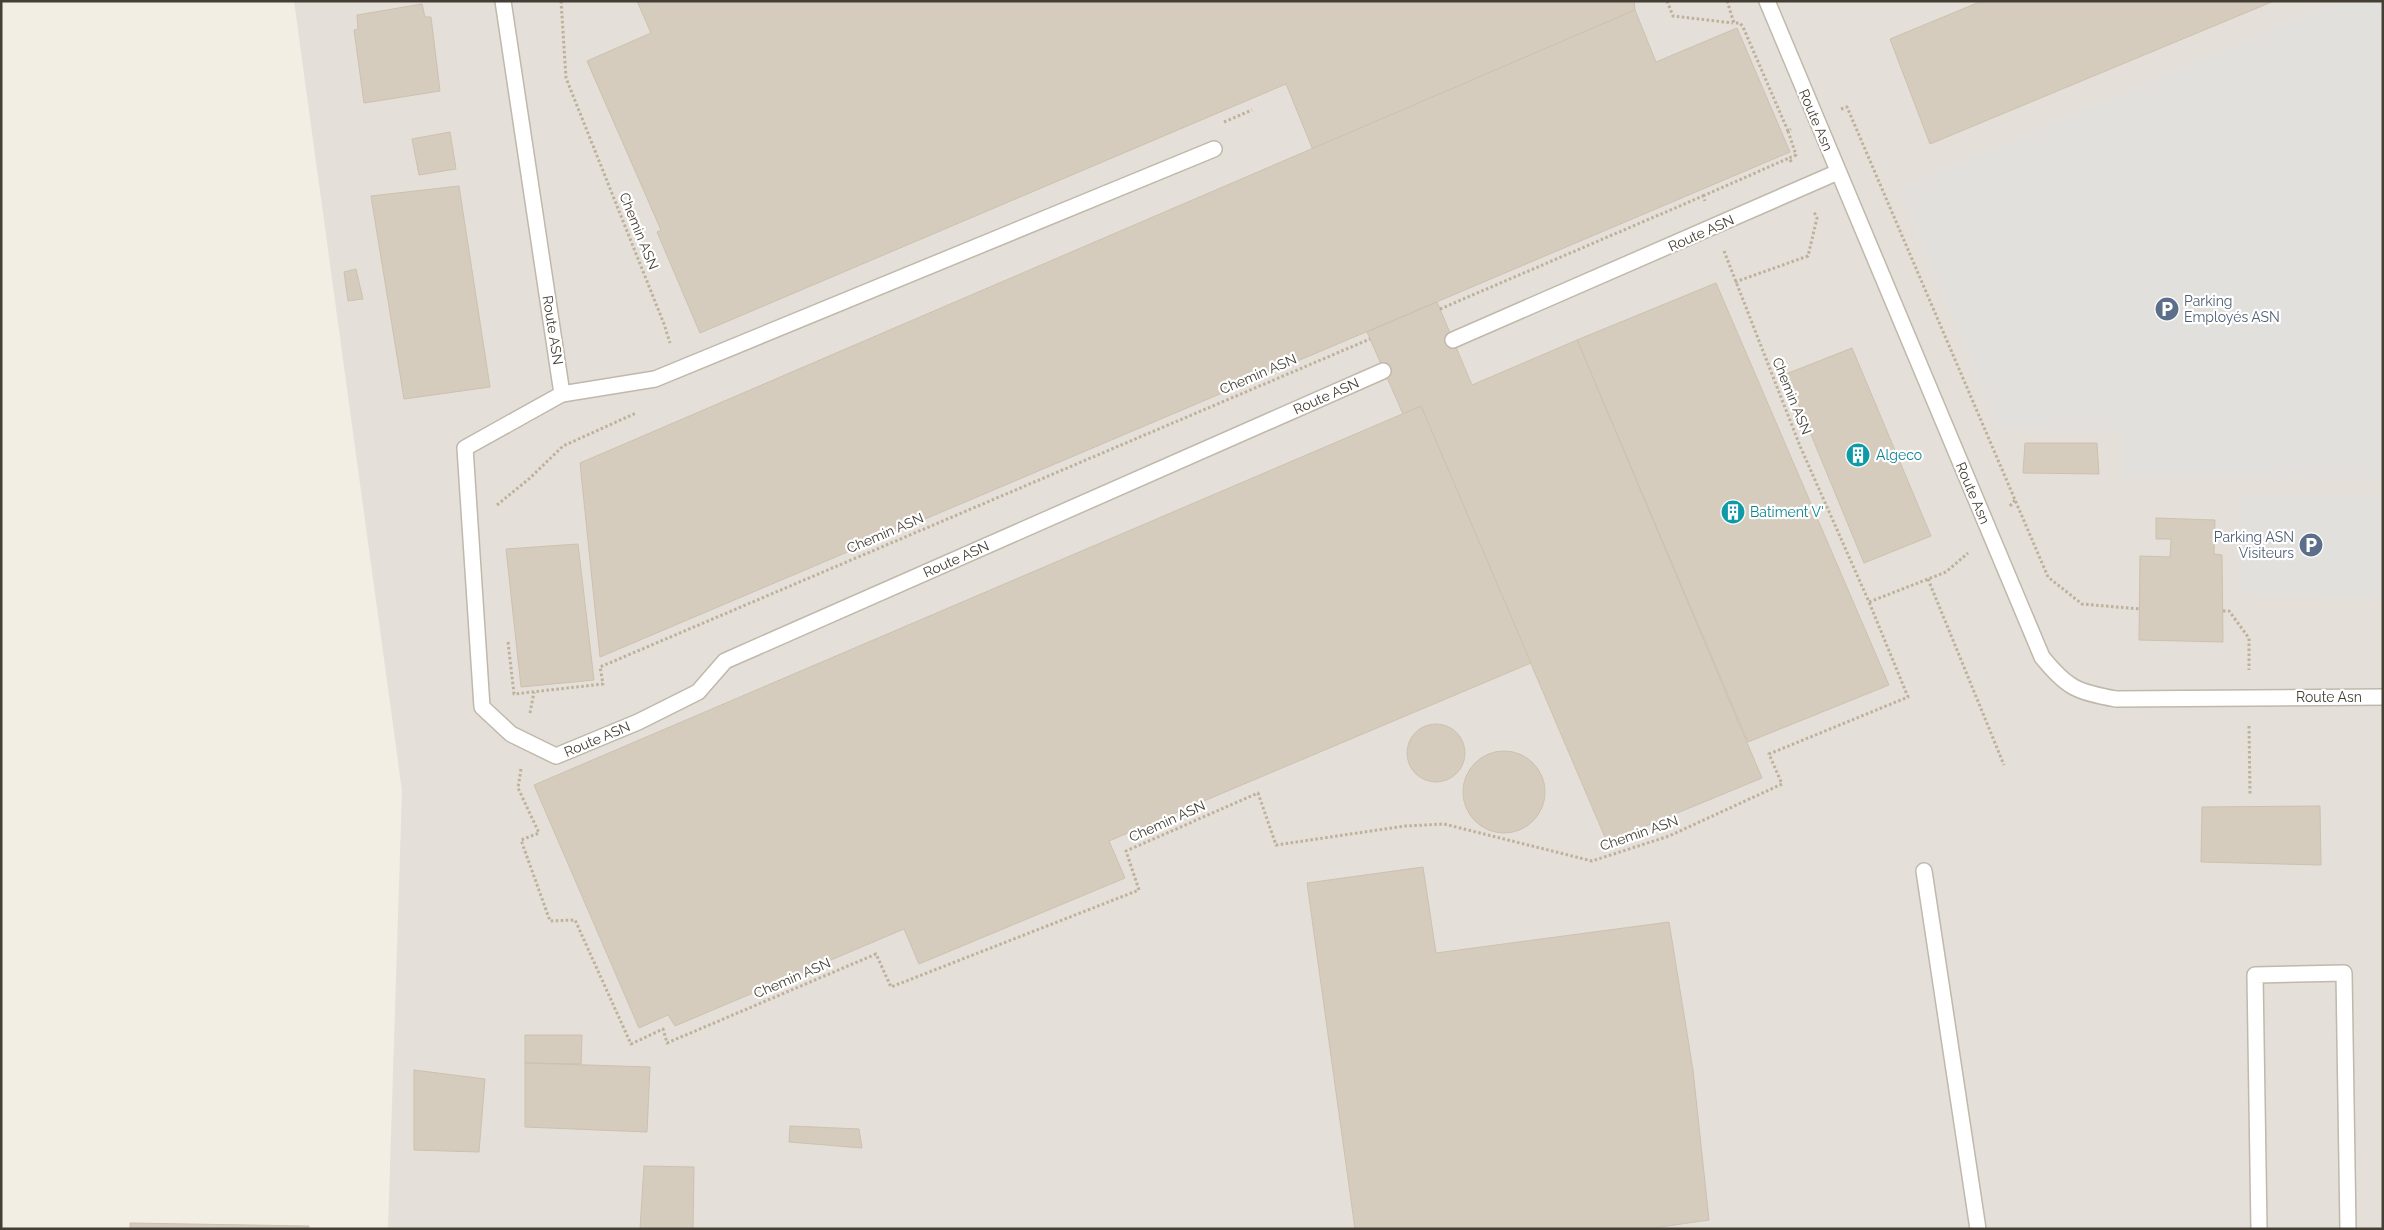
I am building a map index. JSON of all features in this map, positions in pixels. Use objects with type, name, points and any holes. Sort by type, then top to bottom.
[{"type":"lane","name":"Route ASN","points":[[503,1],[562,394],[465,448],[482,707],[511,734],[556,756],[638,722],[698,692],[725,661],[1383,371]]},
{"type":"lane","name":"Route Asn","points":[[1766,1],[2042,657],[2070,687],[2090,694],[2116,699],[2383,697]]},
{"type":"lane","points":[[562,394],[655,379],[1214,149]]},
{"type":"lane","name":"Route ASN","points":[[1453,340],[1838,172]]},
{"type":"lane","points":[[1924,870],[1978,1229]]},
{"type":"lane","points":[[2259,1229],[2255,975],[2344,973],[2348,1229]]},
{"type":"path","name":"Chemin ASN","points":[[494,508],[530,478],[563,446],[645,409],[660,364],[671,348],[664,324],[566,78],[561,1]]},
{"type":"path","points":[[1667,1],[1673,16],[1734,23]]},
{"type":"path","points":[[1440,309],[1789,158]]},
{"type":"path","name":"Chemin ASN","points":[[534,692],[518,788],[539,833],[521,840],[550,921],[575,920],[631,1044],[663,1029],[667,1043],[876,954],[891,987],[1139,890],[1126,851],[1258,793],[1276,845],[1405,826],[1444,824],[1592,861],[1669,836],[1782,784],[1769,754],[1908,697],[1869,602],[1800,446],[1703,196]]},
{"type":"path","name":"Chemin ASN","points":[[508,635],[514,694],[604,684],[600,667],[1370,339]]},
{"type":"path","points":[[1869,602],[1946,572],[1962,561],[2015,500]]},
{"type":"path","points":[[1928,579],[2004,765]]},
{"type":"shaded area","points":[[294,1],[2383,1],[2383,1229],[388,1229],[402,791]]},
{"type":"shaded area","name":"Parking Employés ASN","points":[[2339,1],[2383,1],[2383,478],[2124,477],[2123,431],[2001,429],[1900,189]]},
{"type":"shaded area","name":"Parking ASN Visiteurs","points":[[2240,495],[2383,497],[2383,596],[2239,594]]},
{"type":"building","points":[[637,1],[1634,1],[1635,10],[1313,150],[1286,84],[700,333],[657,232],[661,230],[587,61],[651,33]]},
{"type":"building","points":[[1982,1],[2274,1],[1930,144],[1890,39]]},
{"type":"building","points":[[422,4],[425,17],[431,17],[440,91],[364,103],[354,30],[358,29],[357,15]]},
{"type":"building","points":[[1635,10],[1656,62],[1737,28],[1790,152],[600,657],[580,463]]},
{"type":"building","points":[[450,132],[456,169],[419,175],[412,139]]},
{"type":"building","points":[[459,186],[490,387],[404,399],[371,196]]},
{"type":"building","points":[[356,269],[363,299],[348,301],[344,272]]},
{"type":"building","name":"Batiment V'","points":[[1716,283],[1889,685],[1748,742],[1577,340]]},
{"type":"building","points":[[1437,302],[1472,385],[1577,340],[1762,778],[1607,842],[1421,406],[1403,414],[1367,332]]},
{"type":"building","name":"Algeco","points":[[1852,348],[1931,536],[1864,563],[1786,374]]},
{"type":"building","points":[[1421,406],[1531,663],[1109,841],[1125,878],[919,964],[904,929],[675,1026],[668,1015],[639,1028],[534,785]]},
{"type":"building","points":[[2025,443],[2097,443],[2099,474],[2023,473]]},
{"type":"building","points":[[2156,518],[2215,520],[2214,554],[2222,555],[2223,642],[2139,640],[2140,556],[2170,557],[2171,539],[2156,539]]},
{"type":"building","points":[[578,544],[594,680],[521,687],[506,549]]},
{"type":"building","points":[[1436,724],[1447,726],[1460,737],[1465,753],[1463,764],[1452,777],[1436,782],[1425,780],[1412,769],[1407,753],[1409,742],[1420,729]]},
{"type":"building","points":[[1504,751],[1520,754],[1533,763],[1542,776],[1545,792],[1542,808],[1533,821],[1520,830],[1504,833],[1488,830],[1475,821],[1466,808],[1463,792],[1466,776],[1475,763],[1488,754]]},
{"type":"building","points":[[2320,806],[2321,865],[2201,862],[2202,807]]},
{"type":"building","points":[[1423,867],[1436,953],[1669,922],[1693,1070],[1709,1220],[1647,1229],[1355,1229],[1307,883]]},
{"type":"building","points":[[525,1035],[582,1035],[581,1064],[525,1063]]},
{"type":"building","points":[[525,1063],[650,1067],[647,1132],[525,1127]]},
{"type":"building","points":[[414,1070],[485,1079],[479,1152],[414,1150]]},
{"type":"building","points":[[790,1126],[859,1129],[862,1148],[789,1142]]},
{"type":"building","points":[[644,1166],[694,1167],[693,1229],[640,1229]]},
{"type":"building","points":[[130,1223],[309,1226],[309,1229],[130,1229]]},
{"type":"place","name":"Parking Employés ASN","points":[[2167,309]]},
{"type":"place","name":"Algeco","points":[[1858,455]]},
{"type":"place","name":"Batiment V'","points":[[1733,512]]},
{"type":"place","name":"Parking ASN Visiteurs","points":[[2311,545]]}]
